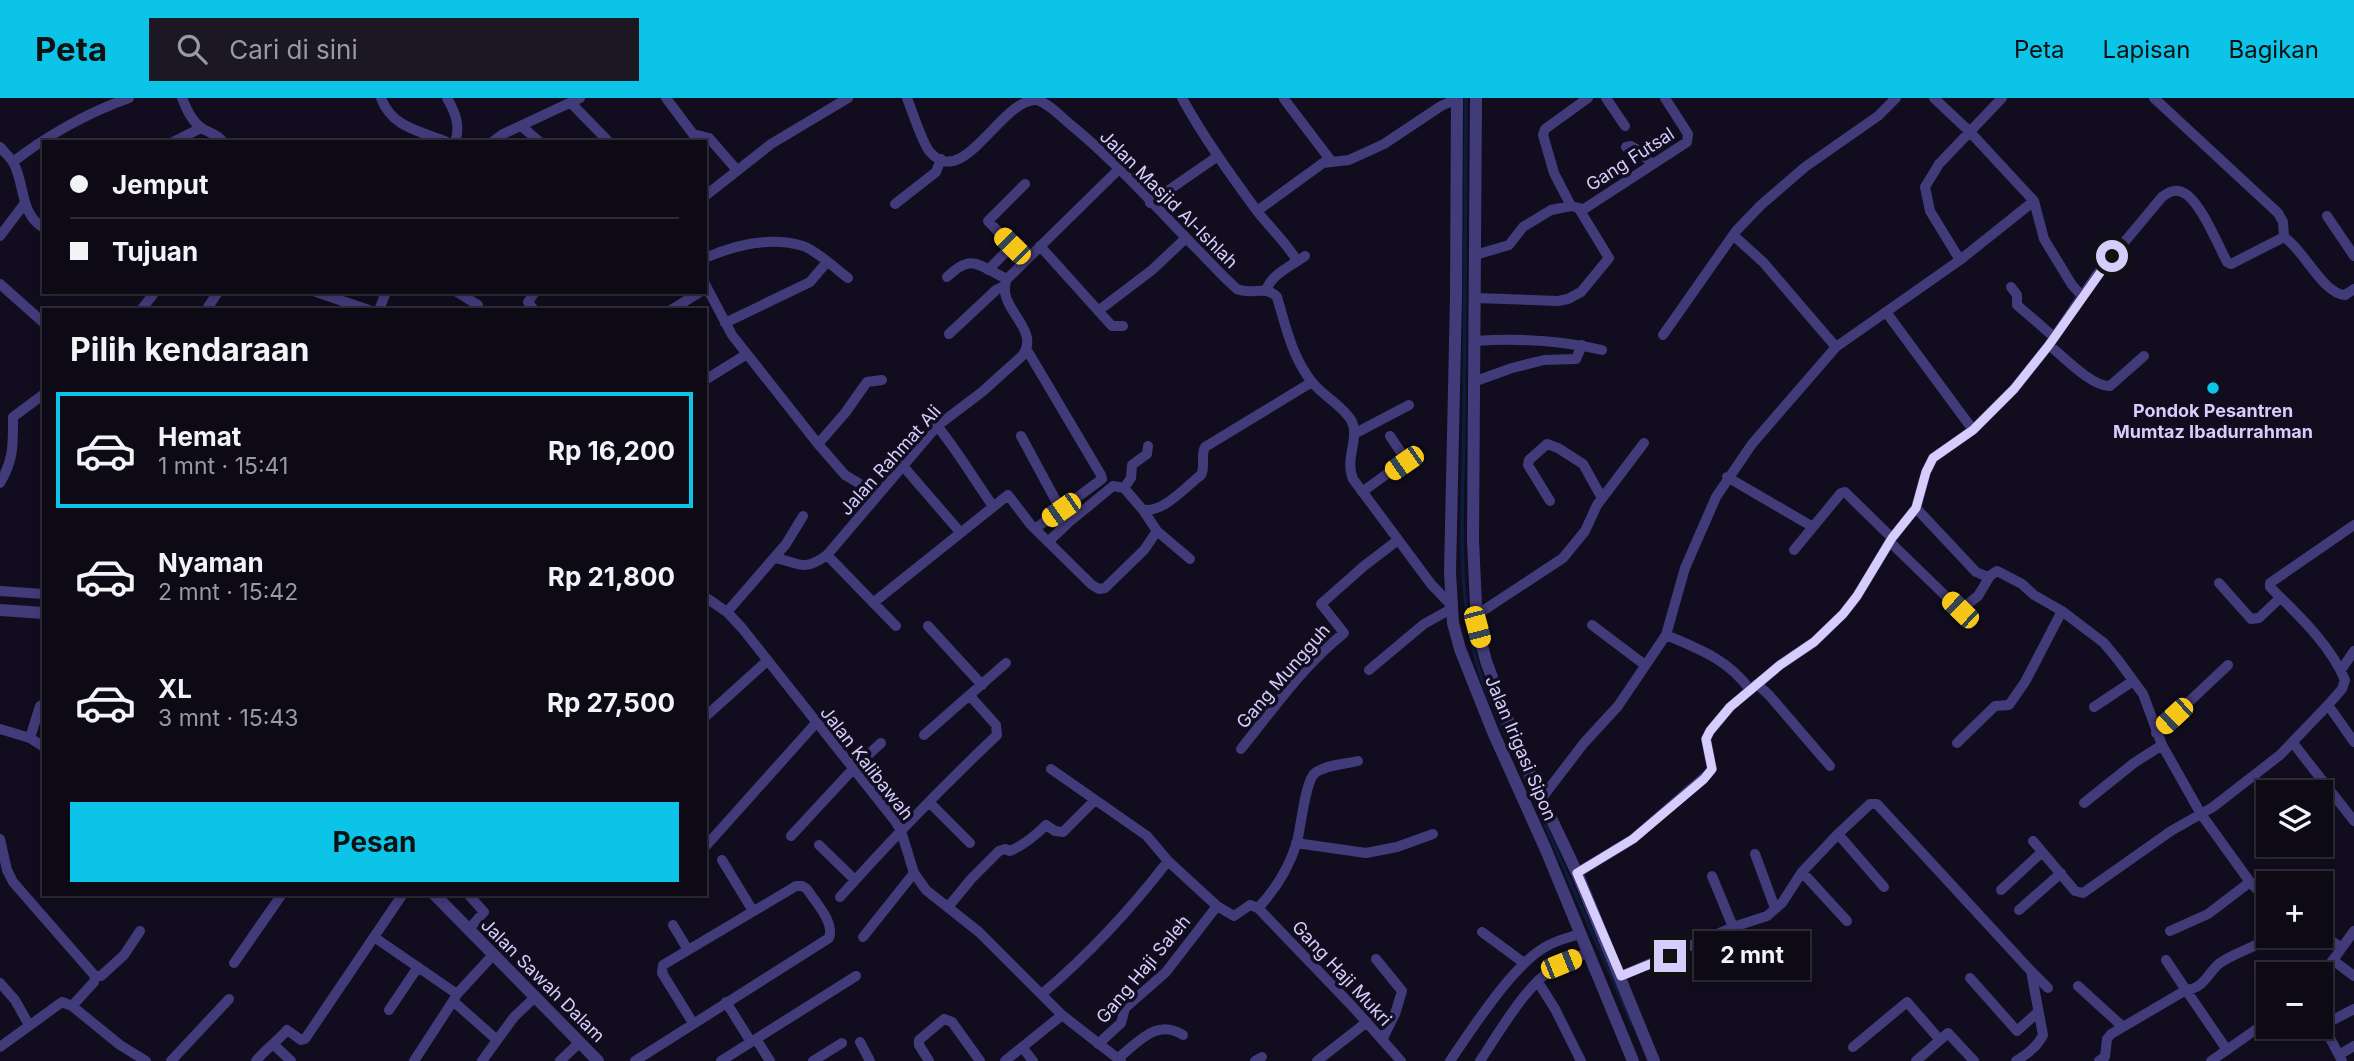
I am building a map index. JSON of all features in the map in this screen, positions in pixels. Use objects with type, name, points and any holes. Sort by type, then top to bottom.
[{"type":"street","points":[[43,140],[103,108],[129,98]]},
{"type":"street","points":[[181,98],[192,119],[201,128],[218,134],[222,140]]},
{"type":"street","points":[[381,98],[389,116],[401,125],[442,140]]},
{"type":"street","points":[[447,98],[457,122],[459,132],[456,140]]},
{"type":"street","points":[[666,98],[693,134],[709,138],[737,170]]},
{"type":"street","points":[[707,194],[771,144],[848,98]]},
{"type":"street","points":[[895,204],[936,172],[941,159],[930,151],[907,98]]},
{"type":"street","name":"Jalan Masjid Al-Ishlah","points":[[941,159],[952,160],[970,150],[1009,109],[1026,98],[1037,99],[1087,138],[1237,289],[1245,293],[1266,290]]},
{"type":"street","points":[[1182,98],[1198,128],[1258,211],[1301,259],[1277,274],[1266,290],[1277,297],[1294,354],[1312,382],[1351,419],[1354,434],[1349,471],[1362,492],[1451,607],[1369,670]]},
{"type":"street","name":"Jalan Irigasi Sipon","points":[[1476,98],[1473,527],[1468,629],[1493,732],[1546,850],[1633,1061]]},
{"type":"street","points":[[1475,298],[1558,301],[1581,292],[1609,261],[1554,173],[1543,135],[1545,129],[1588,98]]},
{"type":"street","points":[[1606,98],[1625,126]]},
{"type":"street","name":"Gang Futsal","points":[[1475,255],[1509,245],[1522,227],[1551,210],[1575,207],[1584,209],[1689,139],[1665,98]]},
{"type":"street","points":[[1663,335],[1733,235],[1761,205],[1805,167],[1878,116],[1896,98]]},
{"type":"street","points":[[1934,98],[1970,132],[2034,201],[2044,239],[2072,285],[2082,296]]},
{"type":"street","points":[[1960,260],[1930,211],[1925,187],[1939,164],[2002,98]]},
{"type":"street","points":[[2154,98],[2278,213],[2283,222],[2284,237],[2333,291],[2345,295],[2354,289]]},
{"type":"street","points":[[1284,99],[1332,162]]},
{"type":"street","points":[[1258,211],[1323,163],[1349,160],[1384,144],[1441,106],[1457,99]]},
{"type":"street","name":"Jalan Irigasi Sipon","points":[[1457,99],[1451,607],[1468,629],[1541,799],[1577,873],[1654,1061]]},
{"type":"street","points":[[495,140],[575,101],[608,140]]},
{"type":"street","points":[[521,126],[538,140]]},
{"type":"street","points":[[177,140],[201,128]]},
{"type":"street","points":[[13,162],[42,140]]},
{"type":"street","points":[[1626,147],[1631,146],[1643,153],[1651,164]]},
{"type":"street","points":[[0,147],[13,162],[25,203],[35,222],[42,227]]},
{"type":"street","points":[[1150,202],[1218,156]]},
{"type":"street","points":[[949,334],[1118,170]]},
{"type":"street","points":[[988,270],[1012,246],[988,221],[1025,184]]},
{"type":"street","points":[[1577,873],[1633,839],[1704,779],[1712,769],[1706,739],[1710,731],[1730,707],[1814,642],[1843,614],[1891,540],[1916,508],[1926,472],[1933,458],[1973,430],[2014,389],[2052,341],[2082,296],[2161,197],[2172,191],[2181,191],[2193,201],[2227,262],[2231,264],[2284,237]]},
{"type":"street","points":[[1541,799],[1584,743],[1618,706],[1666,635],[1685,568],[1716,497],[1727,477],[1752,444],[1836,347],[1960,260],[2034,201]]},
{"type":"street","points":[[0,236],[25,203]]},
{"type":"street","points":[[2327,216],[2354,256]]},
{"type":"street","points":[[1733,235],[1763,262],[1836,347]]},
{"type":"street","points":[[1098,312],[1152,271],[1186,238]]},
{"type":"street","points":[[707,257],[727,249],[769,241],[804,246],[848,278]]},
{"type":"street","points":[[1040,246],[1112,326],[1124,326]]},
{"type":"street","points":[[725,323],[810,282],[827,262]]},
{"type":"street","points":[[947,277],[961,263],[971,262],[1005,282]]},
{"type":"street","points":[[1005,282],[1005,297],[1027,336],[1027,350],[1102,480],[1036,528]]},
{"type":"street","points":[[0,284],[42,321]]},
{"type":"street","points":[[2011,287],[2017,295],[2017,305],[2091,379],[2110,386],[2144,356]]},
{"type":"street","points":[[707,293],[747,354],[818,444],[845,475],[877,494]]},
{"type":"street","points":[[143,308],[153,294]]},
{"type":"street","points":[[322,294],[363,308]]},
{"type":"street","points":[[460,294],[478,305]]},
{"type":"street","points":[[674,308],[695,294]]},
{"type":"street","points":[[1886,312],[1973,430]]},
{"type":"street","points":[[1475,341],[1521,338],[1602,349]]},
{"type":"street","points":[[1475,381],[1544,360],[1576,359],[1582,345]]},
{"type":"street","name":"Jalan Rahmat Ali","points":[[827,555],[937,426],[990,386],[1027,350]]},
{"type":"street","points":[[707,376],[747,354]]},
{"type":"street","points":[[818,444],[867,382],[882,380]]},
{"type":"street","points":[[1143,510],[1161,506],[1201,475],[1204,469],[1202,453],[1205,447],[1312,382]]},
{"type":"street","points":[[0,483],[10,465],[13,417],[42,395]]},
{"type":"street","points":[[1354,434],[1409,405]]},
{"type":"street","points":[[937,426],[955,447],[964,467],[993,506]]},
{"type":"street","points":[[1021,436],[1061,510]]},
{"type":"street","points":[[1362,492],[1406,460],[1390,436]]},
{"type":"street","points":[[1468,629],[1544,569],[1558,562],[1586,531],[1602,498],[1644,443]]},
{"type":"street","points":[[1549,501],[1528,462],[1547,444],[1583,464],[1602,498]]},
{"type":"street","points":[[1124,488],[1131,478],[1132,465],[1147,454],[1148,446]]},
{"type":"street","points":[[903,466],[960,532]]},
{"type":"street","points":[[1727,477],[1813,527]]},
{"type":"street","points":[[1049,541],[1111,488],[1124,488],[1157,531],[1190,559]]},
{"type":"street","points":[[1794,550],[1845,492],[1960,610],[1978,596],[1990,576],[1997,571],[2062,611],[2104,643],[2143,694],[2156,733],[2201,814],[2256,888]]},
{"type":"street","points":[[873,603],[1005,496],[1010,496],[1025,517],[1092,585],[1100,589],[1105,588],[1144,550],[1157,531]]},
{"type":"street","points":[[1916,508],[1972,569],[1990,576]]},
{"type":"street","points":[[727,612],[775,558],[803,516]]},
{"type":"street","points":[[2033,841],[2075,891],[2083,893],[2171,831],[2201,814],[2293,744],[2342,689],[2345,680],[2341,670],[2314,633],[2270,587],[2273,579],[2354,525]]},
{"type":"street","name":"Gang Mungguh","points":[[1241,749],[1327,646],[1344,633],[1321,604],[1398,540]]},
{"type":"street","points":[[775,558],[798,566],[819,561],[827,555],[896,626]]},
{"type":"street","points":[[2219,583],[2253,620],[2259,618],[2280,598]]},
{"type":"street","points":[[0,591],[42,594]]},
{"type":"street","name":"Jalan Kalibawah","points":[[707,600],[727,612],[901,831],[914,873],[926,890],[979,932],[1062,1015],[1119,1060]]},
{"type":"street","points":[[0,610],[42,613]]},
{"type":"street","points":[[1957,743],[1995,706],[2010,705],[2031,673],[2062,611]]},
{"type":"street","points":[[1592,625],[1645,665]]},
{"type":"street","points":[[928,626],[982,685]]},
{"type":"street","points":[[1666,635],[1722,660],[1754,687],[1769,695],[1830,766]]},
{"type":"street","points":[[2341,670],[2354,651]]},
{"type":"street","points":[[707,715],[767,661]]},
{"type":"street","points":[[924,735],[1006,663]]},
{"type":"street","points":[[2156,733],[2228,665]]},
{"type":"street","points":[[2094,707],[2133,681]]},
{"type":"street","points":[[840,897],[945,784],[997,735],[996,725],[970,696]]},
{"type":"street","points":[[30,738],[42,705]]},
{"type":"street","points":[[2328,705],[2354,742]]},
{"type":"street","points":[[707,845],[816,723]]},
{"type":"street","points":[[0,729],[30,738],[42,746]]},
{"type":"street","points":[[791,836],[881,743]]},
{"type":"street","points":[[2293,744],[2354,821]]},
{"type":"street","points":[[2084,803],[2134,763],[2162,745]]},
{"type":"street","points":[[1051,769],[1147,836],[1167,861],[1217,906],[1234,916],[1250,905],[1258,908],[1283,878],[1296,843],[1311,778],[1321,770],[1358,761]]},
{"type":"street","points":[[948,907],[972,877],[995,855],[1005,849],[1016,849],[1031,840],[1046,825],[1055,831],[1063,832],[1094,801]]},
{"type":"street","points":[[930,803],[970,843]]},
{"type":"street","points":[[1621,976],[1733,927],[1767,916],[1802,872],[1870,804],[1882,808],[2048,988]]},
{"type":"street","points":[[1296,843],[1366,853],[1398,847],[1433,834]]},
{"type":"street","points":[[1838,834],[1884,887]]},
{"type":"street","points":[[0,839],[13,883],[95,976],[101,976],[115,963],[140,931]]},
{"type":"street","points":[[819,845],[855,880]]},
{"type":"street","points":[[2001,890],[2042,852]]},
{"type":"street","points":[[1755,854],[1776,908]]},
{"type":"street","points":[[722,860],[753,911]]},
{"type":"street","points":[[1042,994],[1137,901],[1167,861]]},
{"type":"street","points":[[1802,872],[1847,921]]},
{"type":"street","points":[[863,937],[914,873]]},
{"type":"street","points":[[2020,910],[2061,873]]},
{"type":"street","points":[[1712,876],[1733,927]]},
{"type":"street","points":[[2170,931],[2208,914],[2250,882]]},
{"type":"street","points":[[636,1061],[829,938],[831,931],[807,889],[796,886],[661,969],[693,1023]]},
{"type":"street","points":[[234,963],[281,896]]},
{"type":"street","points":[[256,1061],[287,1030],[301,1040],[304,1039],[403,896]]},
{"type":"street","name":"Jalan Sawah Dalam","points":[[436,896],[597,1061]]},
{"type":"street","points":[[469,928],[483,915],[483,909],[470,896]]},
{"type":"street","name":"Gang Haji Saleh","points":[[1098,1044],[1121,1023],[1125,1009],[1166,972],[1217,906]]},
{"type":"street","name":"Gang Haji Mukri","points":[[1258,908],[1401,1061]]},
{"type":"street","points":[[673,925],[688,950]]},
{"type":"street","points":[[2354,931],[2334,961],[2354,976]]},
{"type":"street","points":[[1482,932],[1524,963]]},
{"type":"street","points":[[1450,1061],[1483,1013],[1524,963],[1548,945],[1580,934]]},
{"type":"street","points":[[374,937],[455,997],[497,1040]]},
{"type":"street","points":[[2333,942],[2341,947]]},
{"type":"street","points":[[2099,1061],[2106,1053],[2107,1038],[2186,990],[2201,985],[2220,963],[2256,946]]},
{"type":"street","points":[[1480,1061],[1505,1022],[1538,982],[1561,964],[1588,953]]},
{"type":"street","points":[[414,1061],[455,997],[493,955]]},
{"type":"street","points":[[1376,959],[1402,991],[1395,1014],[1382,1040]]},
{"type":"street","points":[[2166,960],[2227,1050]]},
{"type":"street","points":[[388,1010],[418,967]]},
{"type":"street","points":[[2016,1061],[2040,1042],[2043,1026],[2031,971]]},
{"type":"street","points":[[72,1006],[94,982],[95,976]]},
{"type":"street","points":[[721,1061],[856,976]]},
{"type":"street","points":[[1970,978],[2017,1031],[2038,1012]]},
{"type":"street","points":[[1538,982],[1581,1061]]},
{"type":"street","points":[[0,983],[15,1000],[29,1025]]},
{"type":"street","points":[[2078,986],[2123,1027]]},
{"type":"street","points":[[482,1061],[514,1017],[535,997]]},
{"type":"street","points":[[172,1061],[229,999]]},
{"type":"street","points":[[0,1047],[59,1002],[72,1006],[120,1045],[146,1061]]},
{"type":"street","points":[[726,1002],[770,1061]]},
{"type":"street","points":[[1853,1047],[1907,1002],[1940,1040]]},
{"type":"street","points":[[2333,1020],[2354,1009]]},
{"type":"street","points":[[1005,1061],[1062,1015]]},
{"type":"street","points":[[929,1061],[919,1045],[919,1040],[944,1020],[952,1022],[980,1061]]},
{"type":"street","points":[[1317,1061],[1367,1022]]},
{"type":"street","points":[[1119,1060],[1161,1028],[1171,1027],[1183,1035]]},
{"type":"street","points":[[2211,1061],[2256,1029]]},
{"type":"street","points":[[1916,1061],[1948,1033],[1973,1061]]},
{"type":"street","points":[[2331,1039],[2341,1058],[2354,1046]]},
{"type":"street","points":[[860,1042],[870,1061]]},
{"type":"street","points":[[560,1061],[579,1043]]},
{"type":"street","points":[[813,1061],[842,1043]]},
{"type":"street","points":[[273,1044],[291,1061]]},
{"type":"street","points":[[1022,1047],[1033,1061]]},
{"type":"waterway","points":[[1466,98],[1462,554],[1468,619],[1483,682],[1632,1024]]},
{"type":"place","name":"Pondok Pesantren Mumtaz Ibadurrahman","points":[[2213,388]]},
{"type":"route","points":[[1670,956],[1621,976],[1577,873],[1633,839],[1704,779],[1712,769],[1706,739],[1710,731],[1730,707],[1780,665],[1814,642],[1843,614],[1892,538],[1916,508],[1926,472],[1933,458],[1973,430],[2014,389],[2112,256]]}]
